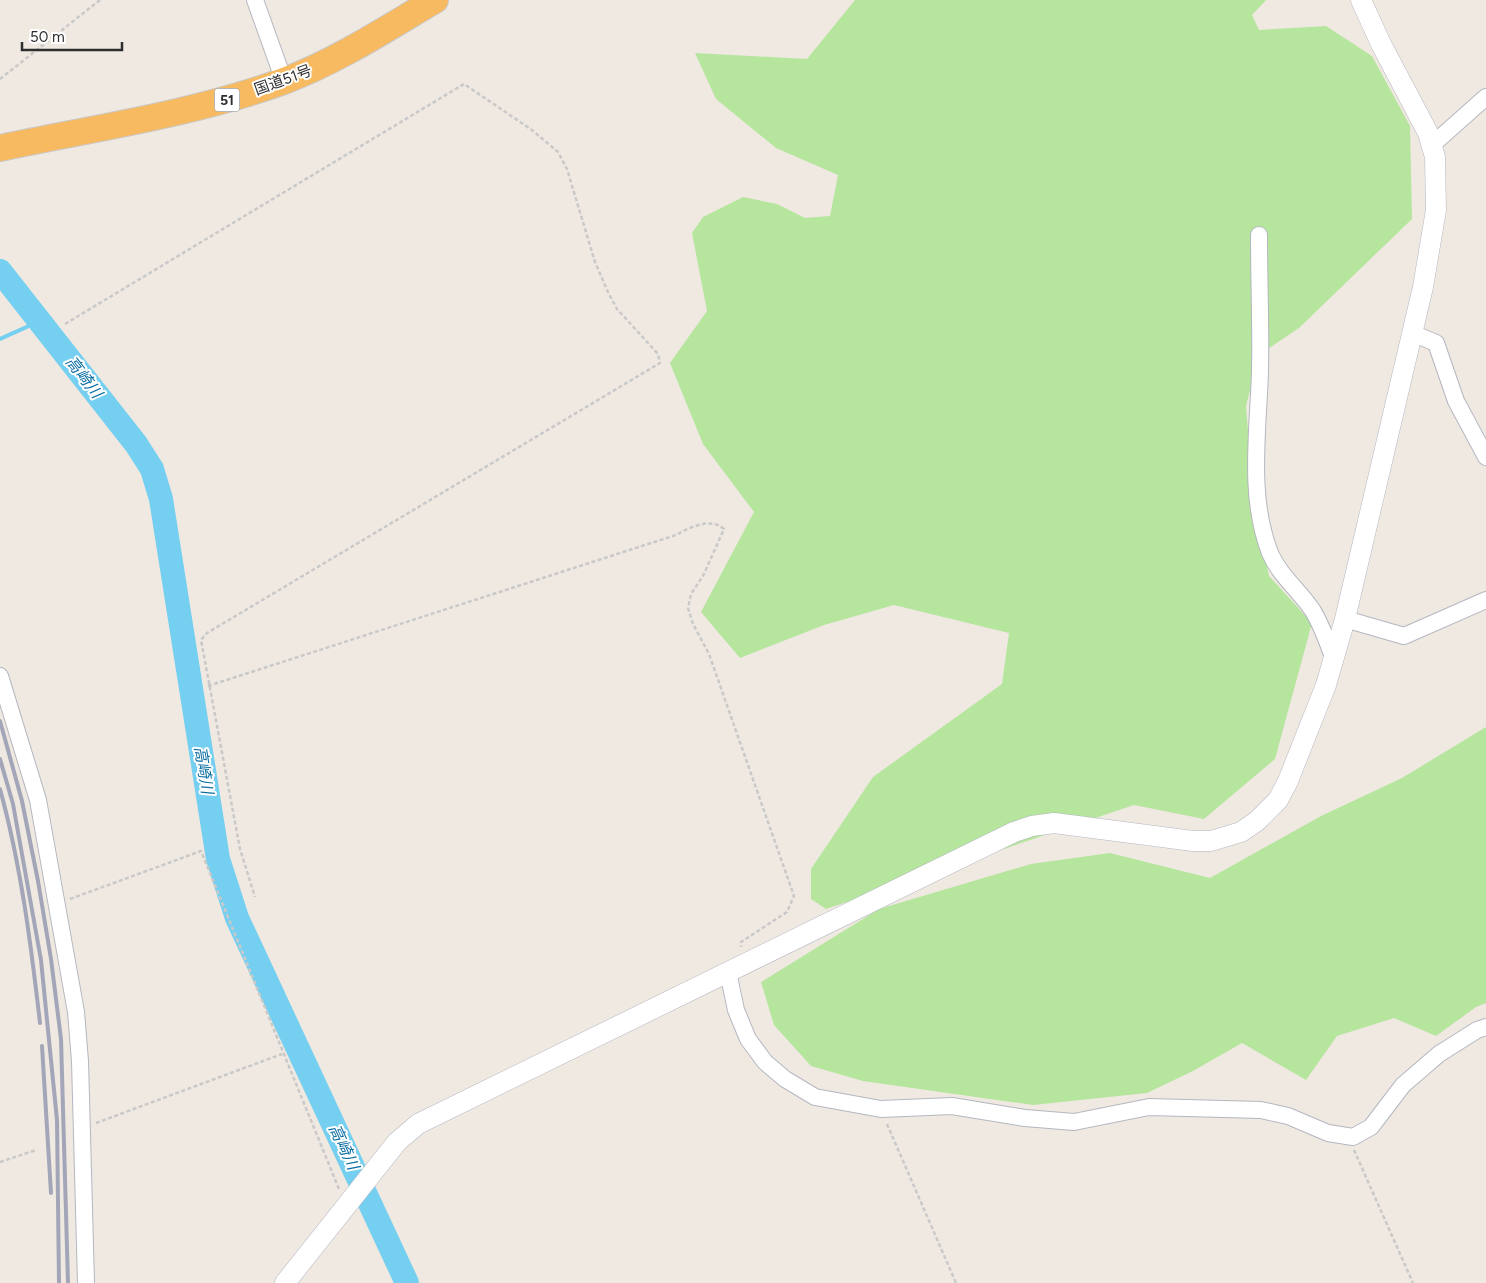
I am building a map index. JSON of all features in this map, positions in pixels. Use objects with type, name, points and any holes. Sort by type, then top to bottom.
[{"type":"highway","name":"国道51号","points":[[0,148],[179,111],[228,99],[284,80],[318,66],[435,0]]},
{"type":"street","points":[[255,0],[284,80]]},
{"type":"street","points":[[285,1283],[397,1142],[418,1124],[1014,832],[1032,826],[1054,823],[1193,841],[1211,841],[1242,832],[1268,811],[1278,800],[1288,781],[1326,685],[1345,619],[1423,287],[1436,210],[1437,178],[1432,145],[1361,0]]},
{"type":"street","points":[[1432,145],[1486,97]]},
{"type":"street","points":[[1258,235],[1260,371],[1256,466],[1261,522],[1270,553],[1281,574],[1312,610],[1322,629],[1334,660]]},
{"type":"street","points":[[1412,333],[1436,343],[1456,401],[1486,457]]},
{"type":"street","points":[[1345,619],[1404,636],[1486,600]]},
{"type":"street","points":[[0,676],[38,800],[76,1012],[82,1128],[86,1283]]},
{"type":"street","points":[[734,969],[736,1010],[748,1039],[765,1062],[785,1079],[815,1096],[881,1109],[952,1106],[1025,1118],[1074,1122],[1150,1107],[1260,1110],[1288,1116],[1328,1133],[1352,1136],[1371,1127],[1402,1085],[1438,1054],[1486,1027]]},
{"type":"path","points":[[0,78],[100,0]]},
{"type":"path","points":[[65,324],[464,84],[532,130],[558,152],[567,169],[595,262],[608,292],[622,315],[658,354],[660,363],[207,633],[201,640],[208,686],[240,849],[255,897]]},
{"type":"path","points":[[208,686],[676,535],[694,526],[711,523],[719,524],[724,529],[703,576],[691,594],[688,608],[693,624],[709,654],[794,896],[787,912],[741,942],[734,969]]},
{"type":"path","points":[[57,904],[201,851],[282,1054],[346,1206]]},
{"type":"path","points":[[82,1128],[282,1054]]},
{"type":"path","points":[[881,1109],[956,1283]]},
{"type":"path","points":[[1352,1136],[1353,1147],[1414,1283]]},
{"type":"path","points":[[0,1162],[36,1150]]},
{"type":"green space","points":[[855,0],[1266,0],[1252,15],[1259,30],[1326,26],[1372,56],[1410,126],[1412,219],[1299,328],[1259,355],[1246,406],[1254,504],[1269,576],[1312,623],[1275,759],[1204,819],[1134,805],[826,909],[811,899],[811,869],[873,777],[1002,684],[1009,633],[894,605],[824,625],[740,658],[701,612],[754,512],[703,444],[670,363],[707,311],[692,233],[703,217],[743,197],[777,204],[805,218],[830,216],[838,175],[776,148],[716,99],[695,53],[807,59]]},
{"type":"green space","points":[[1486,727],[1486,1003],[1476,1007],[1436,1036],[1394,1018],[1337,1036],[1306,1080],[1242,1043],[1193,1071],[1147,1093],[1033,1105],[863,1081],[811,1066],[774,1025],[761,982],[879,909],[1031,864],[1110,853],[1210,878],[1321,816],[1402,778]]},
{"type":"waterway","name":"高崎川","points":[[0,271],[136,444],[152,469],[161,499],[218,859],[237,918],[407,1283]]},
{"type":"waterway","points":[[0,339],[40,321]]},
{"type":"railway","points":[[0,721],[22,801],[38,881],[51,959],[61,1039],[68,1283]]},
{"type":"railway","points":[[0,759],[13,804],[41,960],[57,1120],[59,1283]]},
{"type":"railway","points":[[0,789],[20,876],[40,1023]]},
{"type":"railway","points":[[42,1046],[51,1193]]}]
